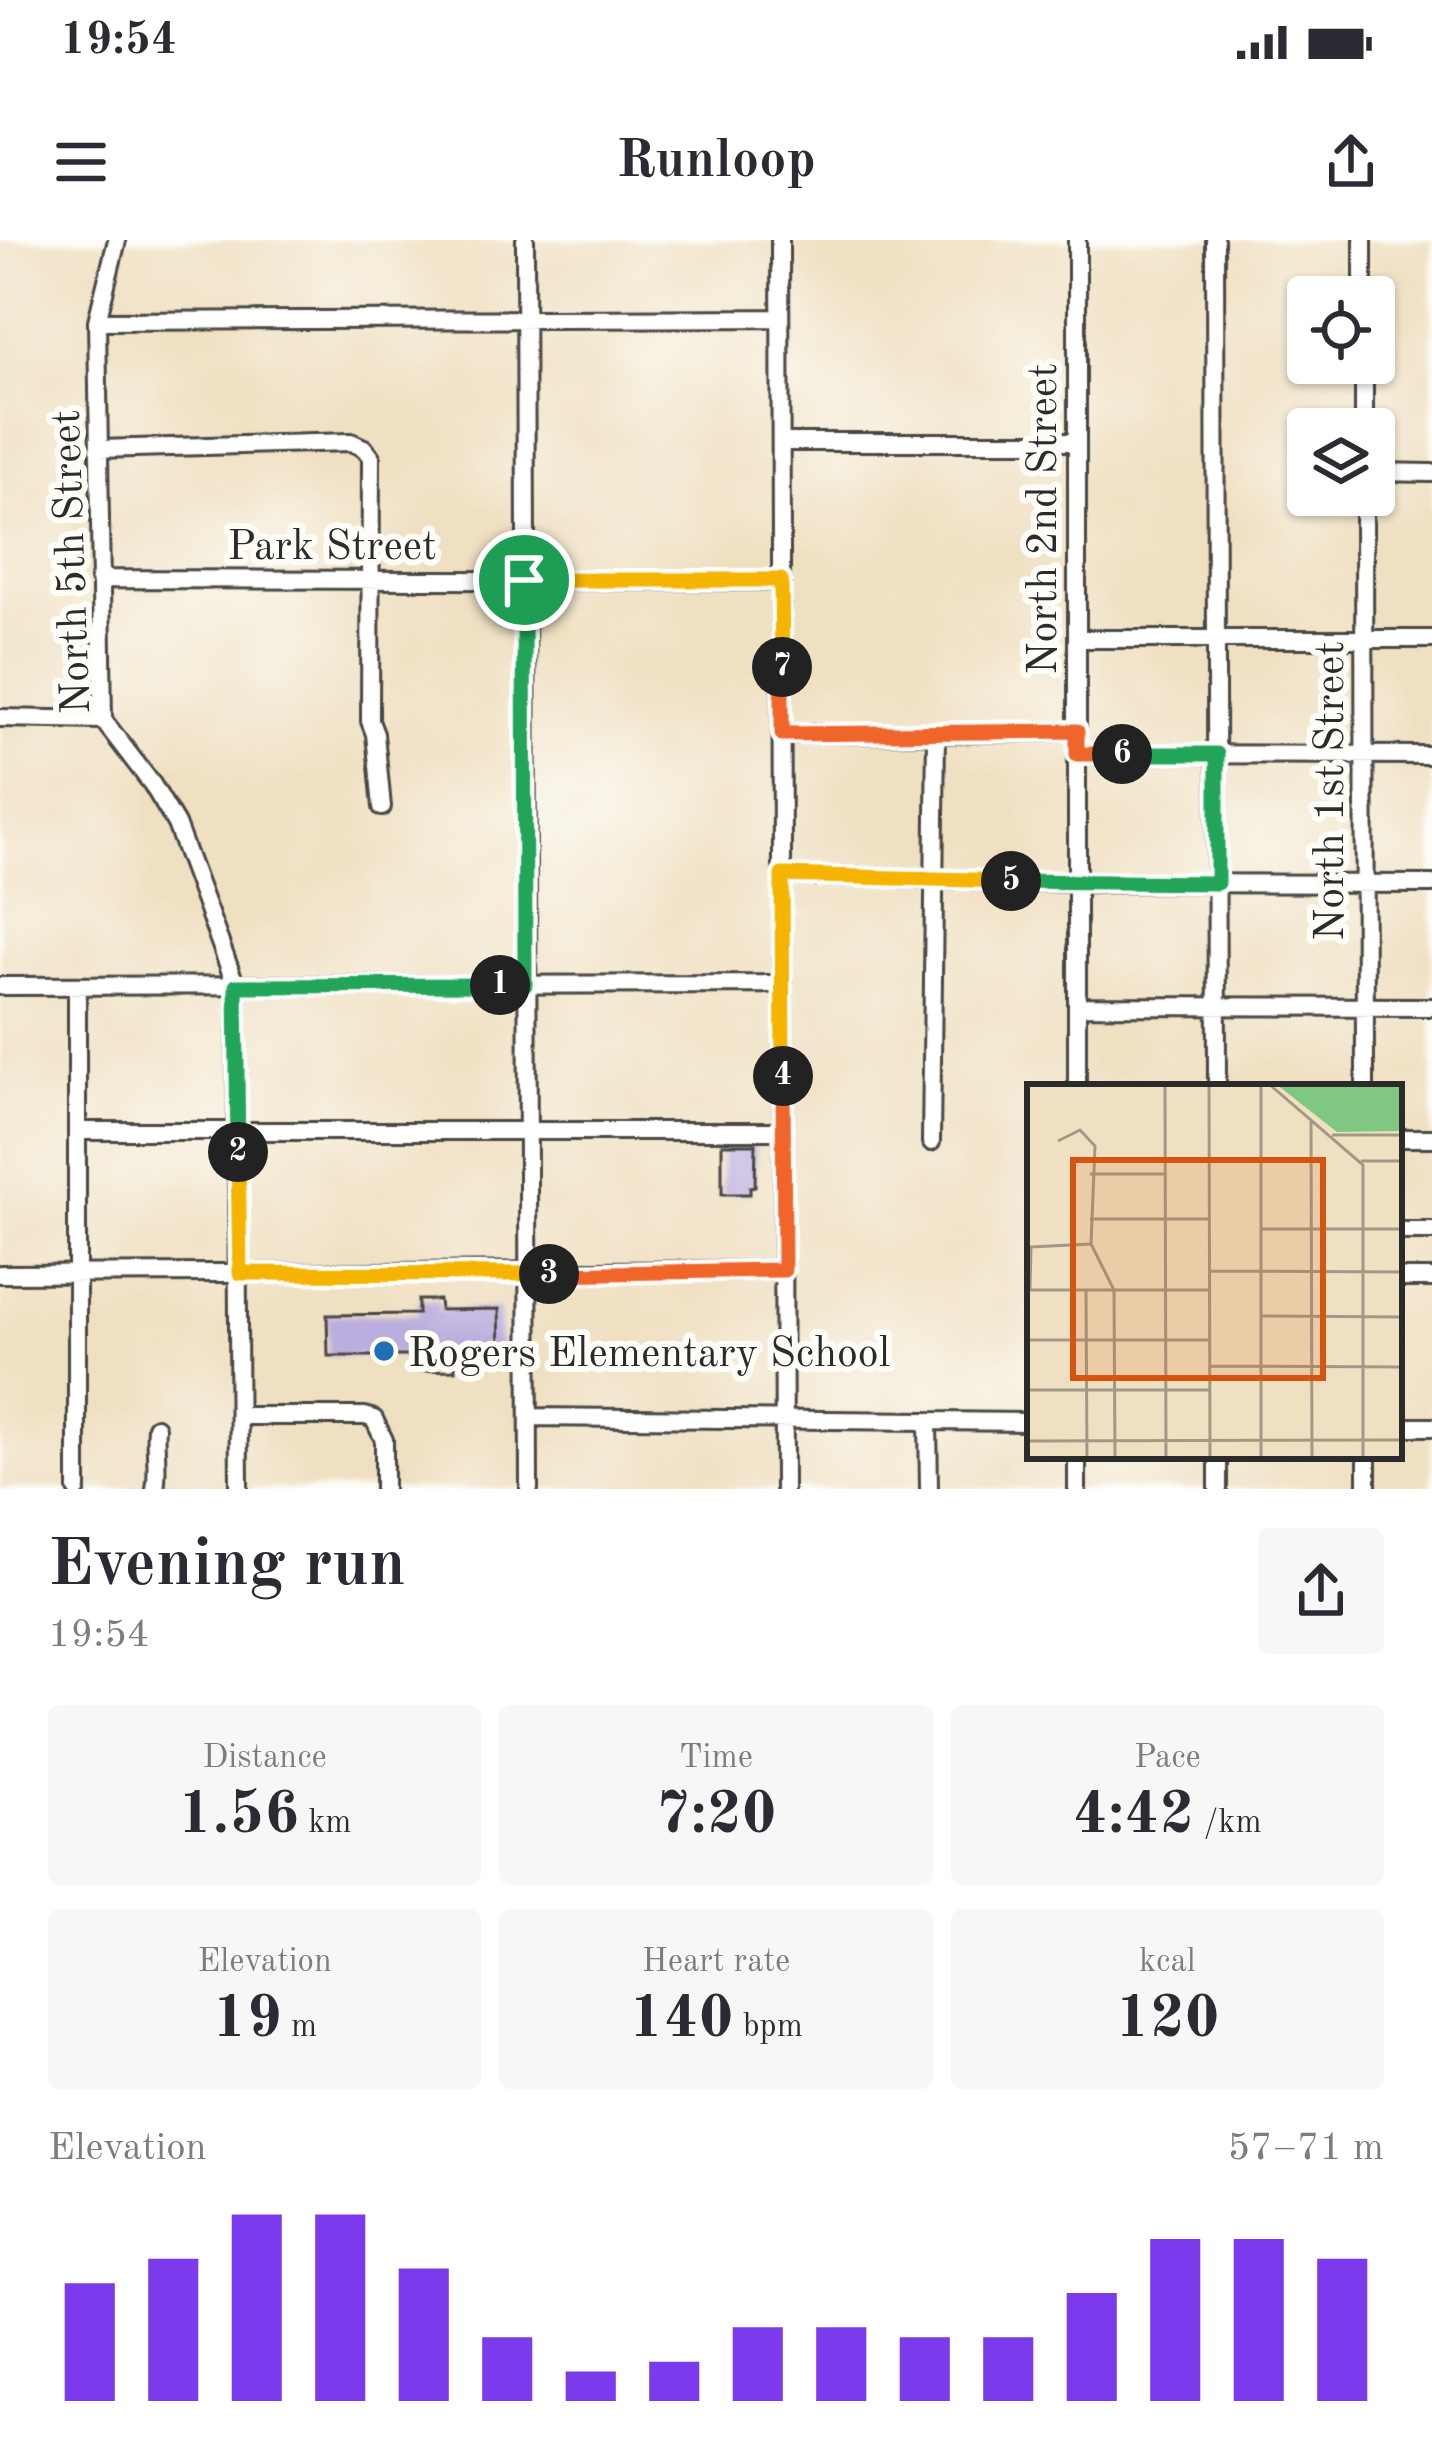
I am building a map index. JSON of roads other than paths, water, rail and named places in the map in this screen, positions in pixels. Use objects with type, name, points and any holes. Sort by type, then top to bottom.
[{"type":"street","name":"North 5th Street","points":[[117,240],[98,321],[103,720],[176,824],[236,986],[239,1489]]},
{"type":"street","points":[[525,240],[529,1489]]},
{"type":"street","points":[[780,240],[784,1489]]},
{"type":"street","name":"North 2nd Street","points":[[1077,240],[1077,1084]]},
{"type":"street","points":[[1214,240],[1216,1084]]},
{"type":"street","points":[[1363,240],[1364,276]]},
{"type":"street","points":[[98,321],[780,318]]},
{"type":"street","points":[[98,449],[351,442],[364,448],[370,457],[370,721],[382,807]]},
{"type":"street","points":[[781,442],[1077,442]]},
{"type":"street","points":[[1395,472],[1432,472]]},
{"type":"street","name":"North 1st Street","points":[[1364,516],[1365,1084]]},
{"type":"street","name":"Park Street","points":[[99,579],[781,580]]},
{"type":"street","points":[[1077,639],[1432,639]]},
{"type":"street","points":[[0,718],[103,720]]},
{"type":"street","points":[[782,734],[1077,731]]},
{"type":"street","points":[[931,1142],[936,734]]},
{"type":"street","points":[[1077,754],[1432,755]]},
{"type":"street","points":[[782,875],[1077,883],[1432,884]]},
{"type":"street","points":[[0,986],[783,984]]},
{"type":"street","points":[[77,986],[77,1489]]},
{"type":"street","points":[[1077,1006],[1432,1007]]},
{"type":"street","points":[[77,1131],[783,1131]]},
{"type":"street","points":[[0,1274],[784,1270]]},
{"type":"street","points":[[239,1416],[374,1419],[384,1440],[384,1489]]},
{"type":"street","points":[[529,1417],[1027,1423]]},
{"type":"street","points":[[928,1421],[928,1489]]},
{"type":"street","points":[[155,1489],[159,1468],[156,1426]]},
{"type":"place","name":"Rogers Elementary School","points":[[384,1351]]}]
